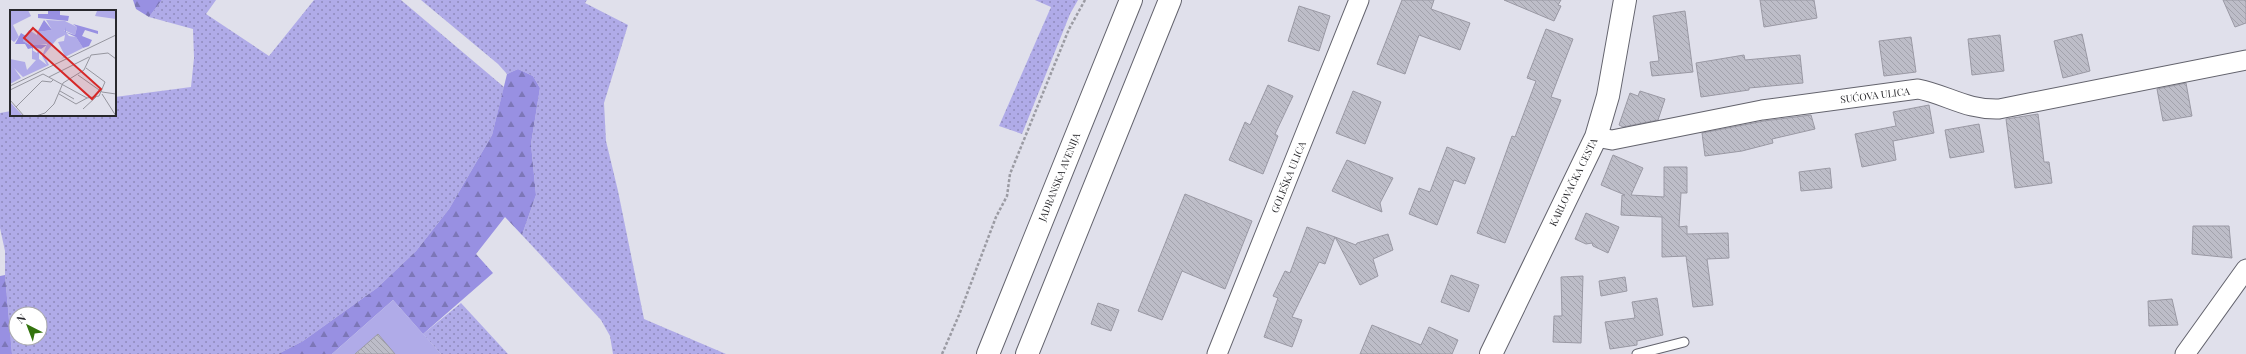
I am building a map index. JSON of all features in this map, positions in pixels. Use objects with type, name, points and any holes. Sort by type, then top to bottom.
[{"type":"main road","name":"JADRANSKA AVENIJA","points":[[988,354],[1131,0]]},
{"type":"main road","points":[[1027,354],[1170,0]]},
{"type":"main road","name":"KARLOVAČKA CESTA","points":[[1491,354],[1596,137],[1608,96],[1625,0]]},
{"type":"street","name":"GOLEŠKA ULICA","points":[[1217,354],[1359,0]]},
{"type":"street","name":"SUĆOVA ULICA","points":[[1596,137],[1612,140],[1762,110],[1918,89],[1935,93],[1970,107],[1999,109],[2246,60]]},
{"type":"street","points":[[2185,354],[2246,269]]},
{"type":"lane","points":[[1637,354],[1684,342]]},
{"type":"path","points":[[942,354],[996,217],[1007,196],[1010,174],[1069,29],[1085,0]]},
{"type":"shaded area","points":[[162,0],[216,0],[206,14],[269,56],[314,0],[401,0],[504,87],[492,135],[449,209],[416,251],[377,288],[303,341],[278,354],[12,354],[11,346],[48,346],[48,306],[8,306],[8,309],[5,275],[5,251],[0,228],[0,113],[10,111],[10,116],[116,116],[116,97],[191,87],[194,58],[193,29],[149,17]]},
{"type":"shaded area","points":[[421,0],[587,0],[585,3],[628,25],[604,103],[606,141],[618,191],[644,319],[726,354],[613,354],[610,336],[601,320],[522,235],[536,195],[531,144],[540,88],[533,76],[518,69],[507,74],[498,64]]},
{"type":"shaded area","points":[[1035,0],[1078,0],[1070,14],[1022,134],[999,126],[1051,7]]},
{"type":"shaded area","points":[[393,300],[441,354],[332,354]]},
{"type":"shaded area","points":[[461,303],[508,354],[441,354],[423,334]]},
{"type":"green space","points":[[133,0],[162,0],[149,17],[136,9]]},
{"type":"green space","points":[[518,69],[533,76],[540,88],[531,144],[536,195],[522,235],[505,217],[476,254],[493,273],[423,334],[393,300],[332,354],[278,354],[303,341],[377,288],[416,251],[449,209],[492,135],[507,74]]},
{"type":"green space","points":[[5,275],[8,309],[8,346],[11,346],[12,354],[0,354],[0,276]]},
{"type":"building","points":[[1402,0],[1434,0],[1431,9],[1470,23],[1460,50],[1419,35],[1405,74],[1377,64]]},
{"type":"building","points":[[1504,0],[1561,0],[1558,5],[1561,6],[1554,21]]},
{"type":"building","points":[[1760,0],[1814,0],[1817,18],[1764,27]]},
{"type":"building","points":[[2223,0],[2246,0],[2246,23],[2235,27]]},
{"type":"building","points":[[1299,6],[1330,16],[1319,51],[1288,41]]},
{"type":"building","points":[[1685,11],[1693,72],[1652,76],[1650,62],[1659,61],[1653,16]]},
{"type":"building","points":[[1546,29],[1573,39],[1551,97],[1561,100],[1505,243],[1477,233],[1512,136],[1515,137],[1536,81],[1527,78]]},
{"type":"building","points":[[2082,34],[2090,71],[2063,78],[2054,41]]},
{"type":"building","points":[[2000,35],[2004,71],[1972,75],[1968,39]]},
{"type":"building","points":[[1911,37],[1916,72],[1884,76],[1879,41]]},
{"type":"building","points":[[1744,55],[1745,60],[1800,55],[1803,83],[1749,88],[1749,90],[1701,97],[1696,63]]},
{"type":"building","points":[[2186,83],[2192,116],[2163,121],[2157,89]]},
{"type":"building","points":[[1268,85],[1293,96],[1275,134],[1278,136],[1263,174],[1229,160],[1245,122],[1250,125]]},
{"type":"building","points":[[1353,91],[1381,102],[1365,144],[1336,133]]},
{"type":"building","points":[[1640,91],[1665,99],[1658,120],[1623,127],[1619,125],[1630,93],[1638,96]]},
{"type":"building","points":[[1929,105],[1934,133],[1893,141],[1896,160],[1862,167],[1855,134],[1896,126],[1893,112]]},
{"type":"building","points":[[2038,114],[2044,162],[2049,162],[2052,183],[2015,188],[2006,119]]},
{"type":"building","points":[[1811,115],[1815,129],[1772,139],[1773,143],[1742,151],[1705,156],[1702,133],[1764,121]]},
{"type":"building","points":[[1979,124],[1984,152],[1950,158],[1945,130]]},
{"type":"building","points":[[1447,147],[1475,158],[1465,184],[1454,180],[1437,225],[1409,214],[1419,188],[1430,192]]},
{"type":"building","points":[[1613,155],[1643,168],[1631,195],[1664,197],[1664,167],[1687,167],[1687,193],[1681,193],[1679,227],[1687,226],[1687,234],[1728,233],[1729,258],[1707,259],[1713,305],[1693,307],[1686,256],[1662,257],[1662,217],[1621,215],[1622,195],[1625,195],[1601,185]]},
{"type":"building","points":[[1347,160],[1393,178],[1380,203],[1382,212],[1332,191]]},
{"type":"building","points":[[1830,168],[1832,188],[1801,191],[1799,172]]},
{"type":"building","points":[[1185,194],[1252,221],[1225,289],[1182,271],[1162,320],[1138,311]]},
{"type":"building","points":[[1586,213],[1619,227],[1608,253],[1593,246],[1592,243],[1586,244],[1575,239]]},
{"type":"building","points":[[2193,226],[2229,226],[2232,258],[2192,254]]},
{"type":"building","points":[[1307,227],[1335,237],[1325,264],[1319,262],[1292,317],[1302,320],[1292,347],[1264,337],[1278,298],[1273,296],[1285,271],[1290,273]]},
{"type":"building","points":[[1388,234],[1393,250],[1373,259],[1378,276],[1360,285],[1335,237],[1356,245],[1357,243]]},
{"type":"building","points":[[1451,275],[1479,285],[1469,312],[1441,302]]},
{"type":"building","points":[[1583,276],[1581,343],[1553,342],[1554,316],[1562,316],[1561,277]]},
{"type":"building","points":[[1625,277],[1627,291],[1601,296],[1599,281]]},
{"type":"building","points":[[1657,298],[1663,335],[1637,341],[1637,345],[1610,349],[1605,322],[1635,318],[1632,302]]},
{"type":"building","points":[[2172,299],[2178,325],[2149,326],[2148,301]]},
{"type":"building","points":[[1098,303],[1119,310],[1111,331],[1091,324]]},
{"type":"building","points":[[1372,325],[1421,345],[1429,327],[1458,340],[1452,354],[1360,354]]},
{"type":"building","points":[[378,334],[395,354],[355,354]]}]
